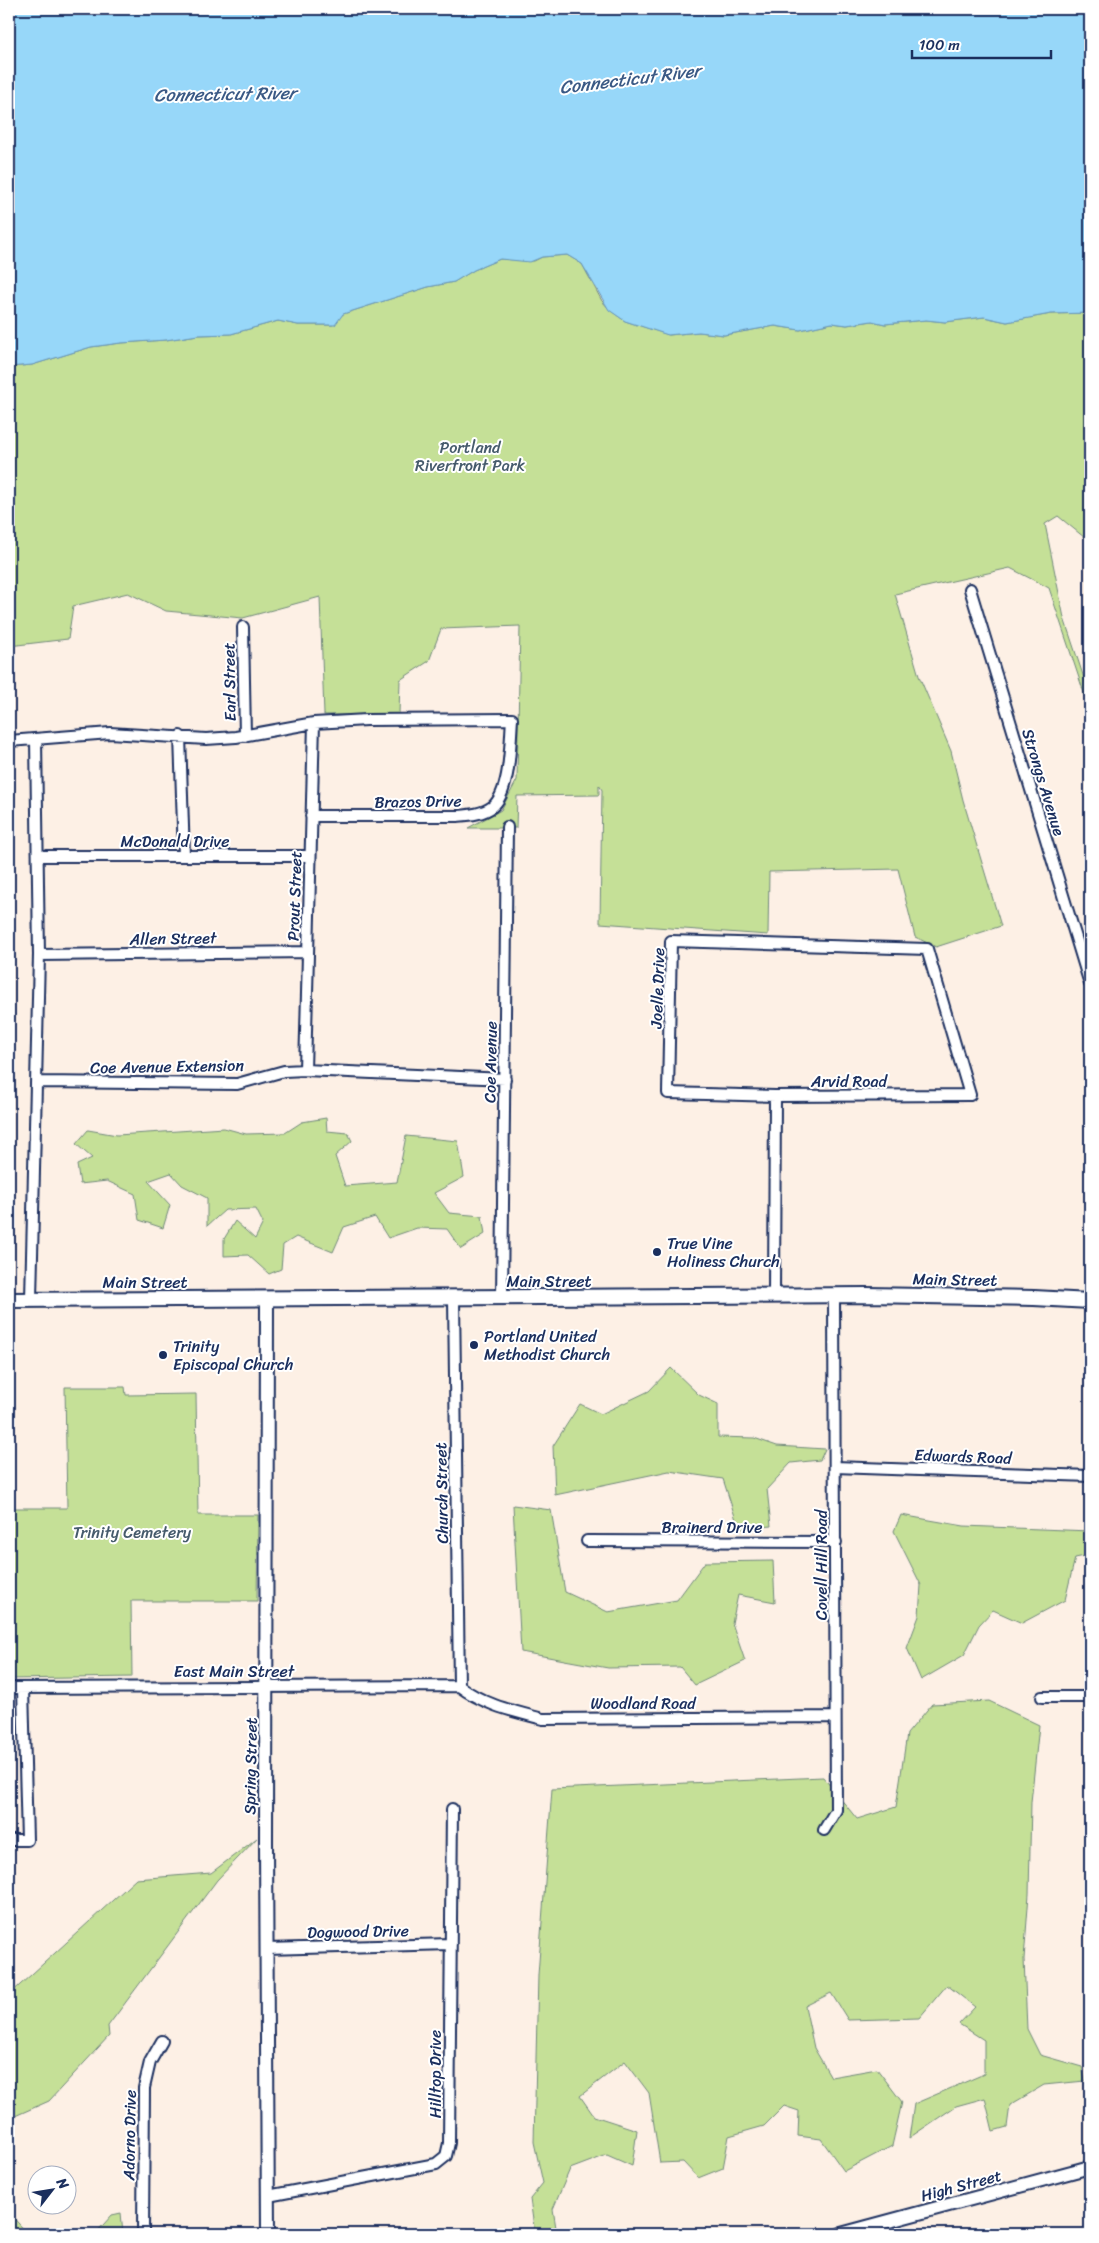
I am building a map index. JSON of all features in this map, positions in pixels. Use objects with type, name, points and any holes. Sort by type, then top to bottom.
[{"type":"main road","name":"Main Street","points":[[9,1300],[834,1296],[1034,1298],[1090,1301]]},
{"type":"street","name":"Strongs Avenue","points":[[970,589],[1090,984]]},
{"type":"street","name":"Earl Street","points":[[243,627],[245,736]]},
{"type":"street","name":"Brazos Drive","points":[[311,816],[458,816],[476,814],[493,807],[502,791],[507,774],[512,720],[367,720],[314,723]]},
{"type":"street","points":[[9,742],[110,733],[206,738],[245,736],[314,723]]},
{"type":"street","name":"Prout Street","points":[[305,1070],[314,723]]},
{"type":"street","points":[[180,736],[184,856]]},
{"type":"street","points":[[31,1300],[39,954],[36,740]]},
{"type":"street","name":"Coe Avenue","points":[[502,1298],[507,827]]},
{"type":"street","name":"McDonald Drive","points":[[39,856],[310,856]]},
{"type":"street","name":"Joelle Drive","points":[[775,1096],[668,1093],[672,941],[927,949]]},
{"type":"street","name":"Arvid Road","points":[[775,1096],[970,1095],[927,949]]},
{"type":"street","name":"Allen Street","points":[[39,954],[308,952]]},
{"type":"street","name":"Coe Avenue Extension","points":[[37,1082],[238,1084],[284,1071],[305,1070],[505,1079]]},
{"type":"street","points":[[774,1296],[775,1096]]},
{"type":"street","name":"Covell Hill Road","points":[[824,1830],[836,1810],[834,1296]]},
{"type":"street","name":"Spring Street","points":[[267,1299],[268,1686],[266,1949],[268,2234]]},
{"type":"street","name":"Church Street","points":[[454,1299],[459,1686]]},
{"type":"street","name":"Edwards Road","points":[[835,1467],[1090,1476]]},
{"type":"street","name":"Brainerd Drive","points":[[587,1541],[836,1542]]},
{"type":"street","name":"East Main Street","points":[[9,1688],[459,1686]]},
{"type":"street","name":"Woodland Road","points":[[459,1686],[474,1698],[504,1709],[543,1719],[835,1717]]},
{"type":"street","points":[[9,1840],[27,1840],[23,1688]]},
{"type":"street","points":[[1042,1697],[1090,1697]]},
{"type":"street","name":"Hilltop Drive","points":[[268,2196],[436,2164],[446,2156],[449,2143],[452,1809]]},
{"type":"street","name":"Dogwood Drive","points":[[266,1949],[451,1944]]},
{"type":"street","name":"Adorno Drive","points":[[143,2234],[144,2088],[150,2062],[162,2041]]},
{"type":"street","name":"High Street","points":[[841,2234],[1090,2167]]},
{"type":"green space","name":"Portland Riverfront Park","points":[[567,255],[582,264],[602,301],[611,311],[625,321],[669,335],[699,332],[724,335],[775,326],[800,330],[832,323],[847,325],[872,321],[885,324],[926,320],[945,322],[984,317],[1007,322],[1051,314],[1090,313],[1090,542],[1058,516],[1045,524],[1064,618],[1090,696],[1090,711],[1049,588],[1010,568],[895,594],[919,676],[951,751],[963,800],[1001,926],[936,947],[915,937],[898,869],[769,872],[768,935],[600,923],[602,790],[599,785],[599,795],[517,796],[516,828],[468,828],[501,810],[517,780],[520,626],[441,629],[429,661],[400,680],[399,714],[324,715],[320,597],[243,618],[166,611],[128,593],[73,606],[68,639],[9,646],[9,367],[32,365],[91,347],[198,335],[231,334],[278,321],[298,325],[333,325],[343,314],[428,287],[454,282],[474,270],[500,259],[534,261],[542,257]]},
{"type":"green space","points":[[326,1118],[327,1131],[348,1133],[352,1141],[335,1156],[345,1186],[397,1182],[406,1136],[458,1141],[464,1177],[434,1193],[449,1213],[482,1216],[485,1234],[461,1249],[447,1229],[417,1228],[388,1238],[375,1217],[344,1227],[333,1252],[296,1237],[283,1245],[281,1269],[269,1274],[248,1255],[224,1256],[224,1239],[235,1221],[255,1239],[263,1223],[256,1209],[225,1210],[207,1226],[207,1198],[182,1185],[171,1173],[148,1181],[170,1205],[163,1228],[139,1220],[135,1194],[107,1181],[80,1184],[77,1165],[92,1158],[76,1144],[88,1130],[117,1135],[224,1128],[246,1134],[285,1133],[302,1122]]},
{"type":"green space","points":[[671,1368],[699,1395],[718,1404],[718,1437],[754,1438],[777,1446],[825,1449],[820,1460],[791,1463],[767,1489],[771,1526],[739,1529],[723,1479],[669,1471],[555,1495],[553,1446],[580,1404],[601,1414],[649,1391]]},
{"type":"green space","name":"Trinity Cemetery","points":[[65,1387],[125,1387],[126,1395],[196,1394],[198,1515],[258,1515],[257,1601],[131,1601],[132,1677],[9,1679],[9,1508],[67,1508]]},
{"type":"green space","points":[[513,1505],[551,1510],[565,1592],[608,1612],[677,1600],[705,1562],[773,1561],[775,1602],[738,1595],[732,1623],[745,1661],[695,1685],[680,1667],[608,1668],[521,1652]]},
{"type":"green space","points":[[901,1515],[964,1526],[1090,1531],[1090,1555],[1075,1558],[1065,1600],[1022,1623],[993,1610],[979,1625],[964,1655],[921,1680],[907,1648],[919,1616],[921,1585],[894,1531]]},
{"type":"green space","points":[[989,1701],[1039,1725],[1031,1802],[1029,1894],[1024,1959],[1027,2029],[1040,2055],[1082,2067],[1085,2081],[1044,2085],[1010,2105],[1007,2127],[993,2131],[985,2098],[956,2106],[909,2138],[914,2104],[984,2074],[984,2040],[959,2024],[975,2007],[947,1985],[919,2018],[848,2020],[831,1993],[805,2006],[814,2048],[831,2077],[877,2069],[902,2102],[892,2146],[844,2171],[821,2139],[798,2136],[799,2111],[784,2106],[764,2126],[729,2136],[723,2168],[698,2178],[683,2162],[660,2163],[649,2093],[625,2061],[580,2096],[594,2116],[637,2130],[632,2166],[607,2155],[570,2169],[553,2209],[557,2234],[535,2234],[530,2199],[543,2183],[534,2142],[538,1975],[552,1789],[823,1777],[857,1819],[896,1807],[907,1734],[932,1704]]},
{"type":"green space","points":[[257,1838],[217,1880],[108,2026],[109,2036],[49,2101],[15,2116],[9,2137],[9,1995],[136,1879],[211,1873]]},
{"type":"green space","points":[[9,2213],[28,2234],[9,2234]]},
{"type":"green space","points":[[121,2213],[123,2234],[95,2234],[112,2215]]},
{"type":"water","name":"Connecticut River","points":[[9,9],[1090,9],[1090,313],[1051,314],[1007,322],[984,317],[945,322],[926,320],[885,324],[872,321],[847,325],[832,323],[800,330],[775,326],[724,335],[699,332],[668,335],[625,321],[609,310],[582,264],[567,255],[542,257],[530,262],[500,259],[474,270],[454,282],[428,287],[343,314],[335,325],[298,325],[278,321],[231,334],[198,335],[91,347],[32,365],[9,367]]},
{"type":"place","name":"True Vine Holiness Church","points":[[657,1252]]},
{"type":"place","name":"Portland United Methodist Church","points":[[474,1345]]},
{"type":"place","name":"Trinity Episcopal Church","points":[[163,1355]]}]
